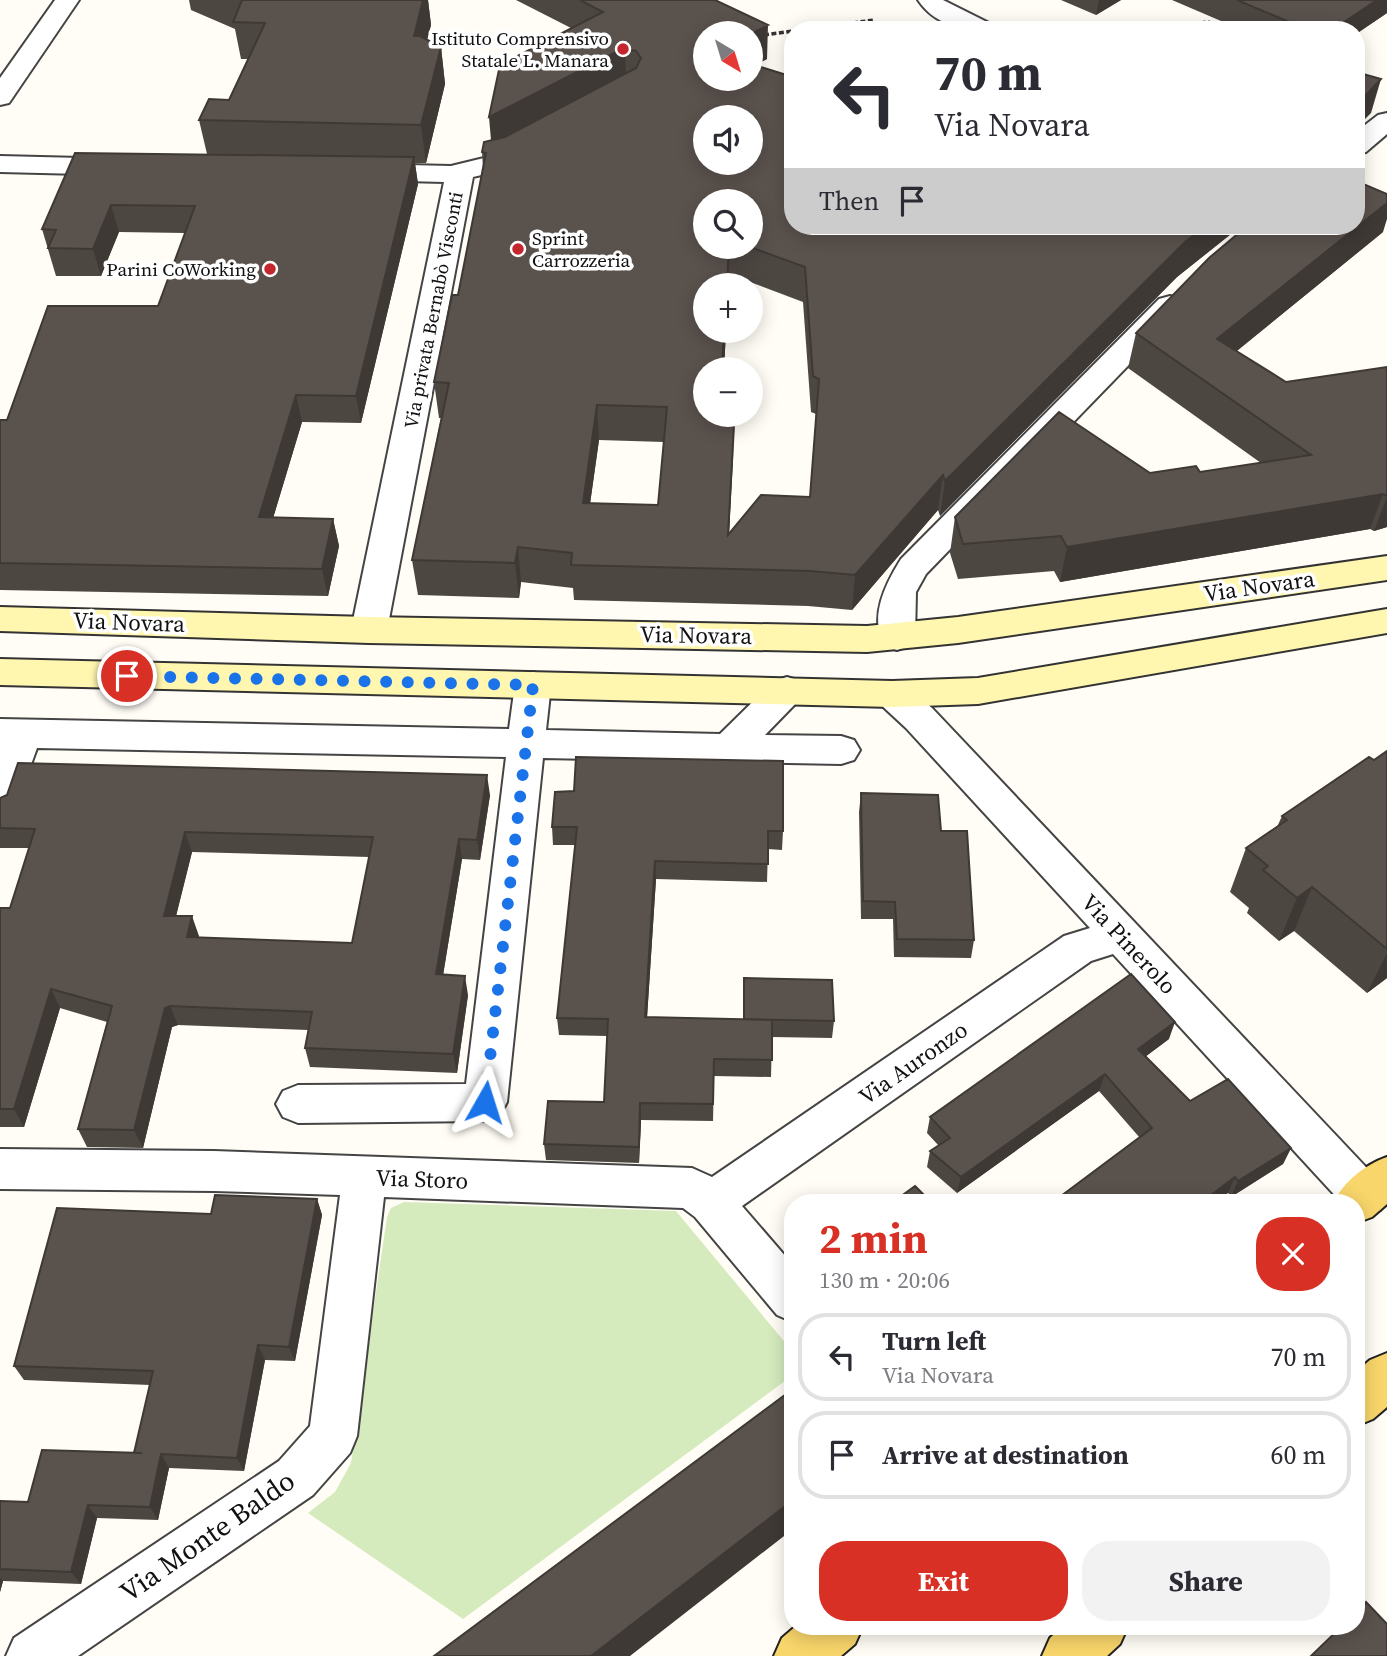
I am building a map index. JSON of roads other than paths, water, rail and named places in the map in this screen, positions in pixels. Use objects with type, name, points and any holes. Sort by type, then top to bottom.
[{"type":"main road","points":[[1365,1395],[1387,1376]]},
{"type":"main road","points":[[800,1656],[826,1635]]},
{"type":"main road","points":[[1068,1656],[1092,1635]]},
{"type":"street","points":[[0,97],[67,0]]},
{"type":"street","points":[[930,0],[936,8],[964,21]]},
{"type":"street","points":[[1365,139],[1387,121]]},
{"type":"street","name":"Via privata Bernabò Visconti","points":[[369,630],[460,172],[497,163],[556,131]]},
{"type":"street","points":[[0,164],[150,167]]},
{"type":"street","points":[[342,172],[460,172]]},
{"type":"street","points":[[897,637],[899,592],[913,567],[1189,285]]},
{"type":"street","name":"Via Novara","points":[[0,618],[369,630],[867,639],[1387,568]]},
{"type":"street","points":[[0,672],[892,694],[978,691],[1387,621]]},
{"type":"street","points":[[298,1104],[485,1102],[533,685]]},
{"type":"street","points":[[729,748],[787,690]]},
{"type":"street","name":"Via Pinerolo","points":[[892,694],[919,718],[1121,935],[1369,1192]]},
{"type":"street","points":[[0,804],[12,734],[841,750]]},
{"type":"street","name":"Via Auronzo","points":[[711,1203],[1078,948],[1121,935]]},
{"type":"street","name":"Via Storo","points":[[0,1168],[214,1171],[692,1188],[711,1203],[784,1289]]},
{"type":"street","name":"Via Monte Baldo","points":[[32,1656],[296,1478],[332,1436],[364,1178]]},
{"type":"place","name":"Istituto Comprensivo Statale L. Manara","points":[[623,49]]},
{"type":"place","name":"Sprint Carrozzeria","points":[[518,249]]},
{"type":"place","name":"Parini CoWorking","points":[[270,269]]}]
